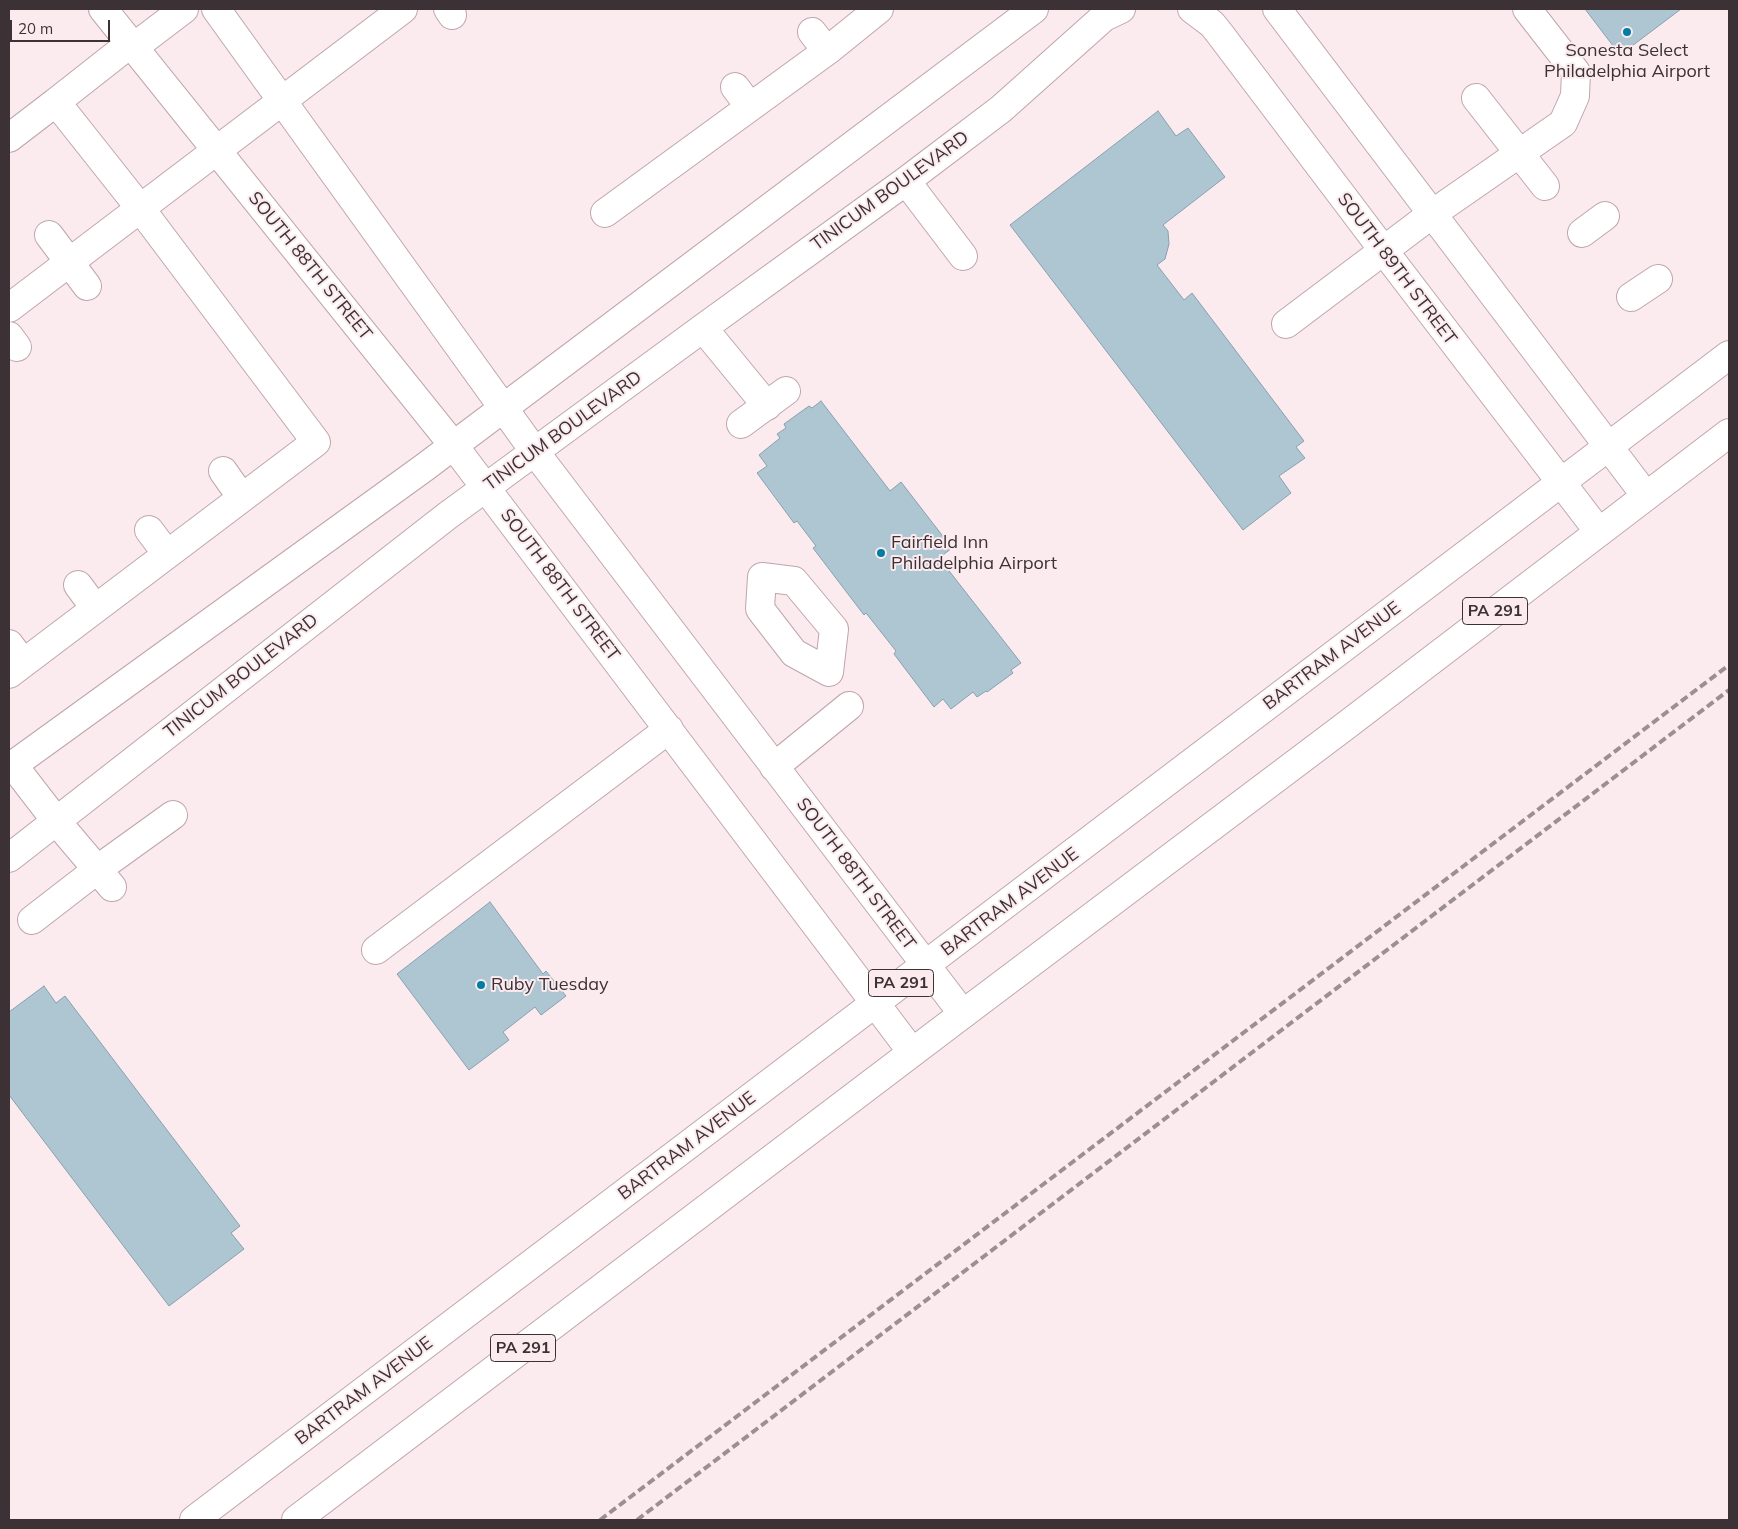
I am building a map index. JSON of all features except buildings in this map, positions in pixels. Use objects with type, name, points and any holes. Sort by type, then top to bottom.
[{"type":"street","name":"SOUTH 88TH STREET","points":[[103,9],[454,446],[912,1052]]},
{"type":"street","points":[[9,138],[184,9]]},
{"type":"street","name":"SOUTH 88TH STREET","points":[[216,9],[535,452],[963,1014]]},
{"type":"street","points":[[9,308],[404,9]]},
{"type":"street","points":[[605,214],[668,154],[742,97],[820,41],[879,9]]},
{"type":"street","points":[[105,878],[11,767],[454,446],[1034,9]]},
{"type":"street","name":"TINICUM BOULEVARD","points":[[9,858],[447,516],[906,181],[1000,109],[1104,17],[1121,9]]},
{"type":"street","name":"SOUTH 89TH STREET","points":[[1192,9],[1207,20],[1220,34],[1384,252],[1599,532]]},
{"type":"street","points":[[1277,9],[1646,496]]},
{"type":"street","points":[[1286,324],[1432,214],[1563,123],[1575,96],[1576,72],[1527,9]]},
{"type":"street","points":[[1476,98],[1545,186]]},
{"type":"street","points":[[14,660],[95,608],[316,442],[140,208],[56,102]]},
{"type":"street","points":[[906,181],[963,256]]},
{"type":"street","points":[[1582,233],[1605,216]]},
{"type":"street","points":[[49,235],[88,286]]},
{"type":"street","points":[[1631,297],[1658,279]]},
{"type":"street","points":[[703,328],[776,398],[741,424]]},
{"type":"street","name":"BARTRAM AVENUE","points":[[194,1520],[1729,355]]},
{"type":"street","name":"PA 291","points":[[296,1520],[912,1052],[1344,727],[1729,433]]},
{"type":"street","points":[[223,471],[242,498]]},
{"type":"street","points":[[150,530],[167,554]]},
{"type":"street","points":[[78,585],[95,608]]},
{"type":"street","points":[[774,766],[849,706]]},
{"type":"street","points":[[376,950],[523,850],[607,788],[669,729]]},
{"type":"street","points":[[32,920],[105,878],[173,815]]},
{"type":"railway","points":[[600,1520],[1729,665]]},
{"type":"railway","points":[[637,1520],[1729,690]]},
{"type":"place","name":"Sonesta Select Philadelphia Airport","points":[[1627,32]]},
{"type":"place","name":"Fairfield Inn Philadelphia Airport","points":[[881,553]]},
{"type":"place","name":"Ruby Tuesday","points":[[481,985]]}]
